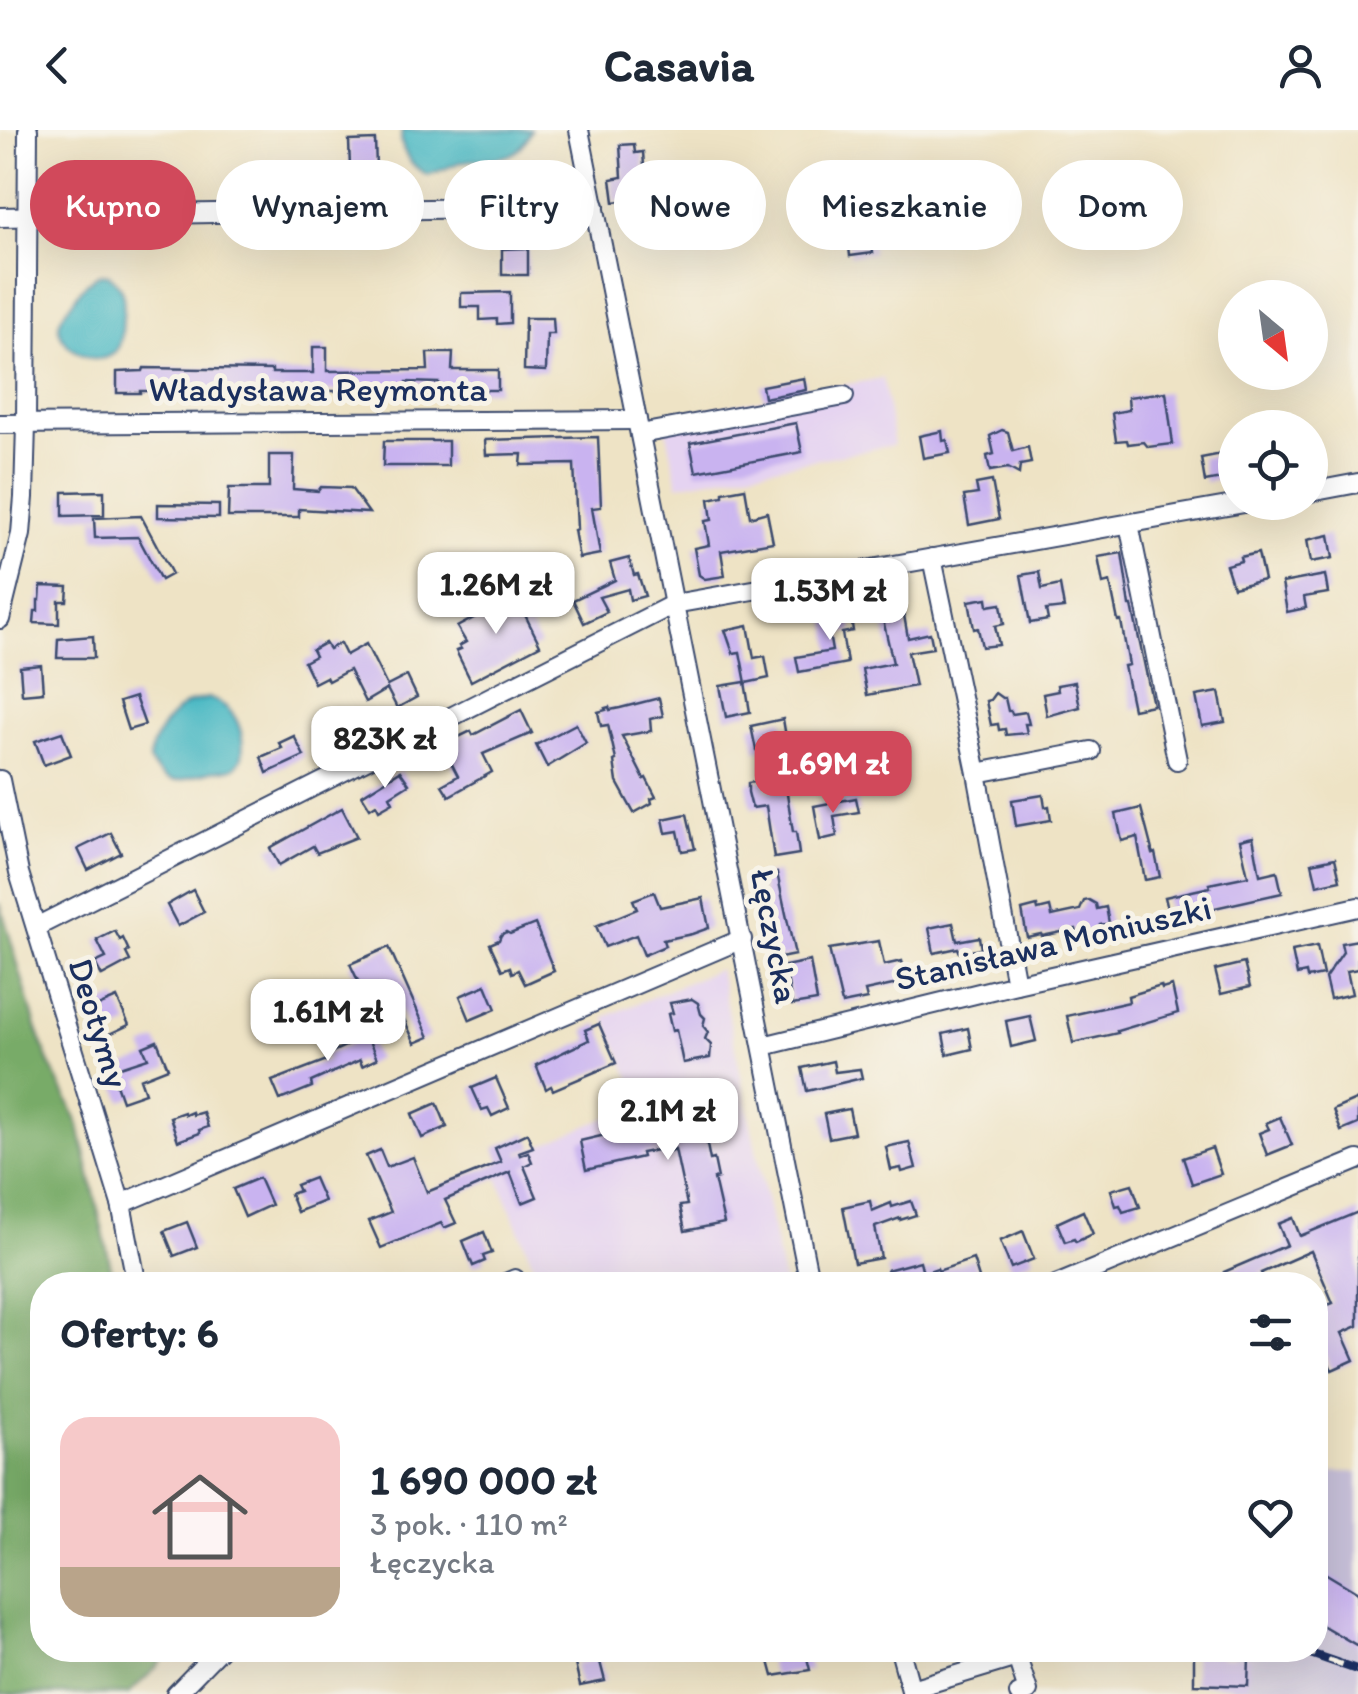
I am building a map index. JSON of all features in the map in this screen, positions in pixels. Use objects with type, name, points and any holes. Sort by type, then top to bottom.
[{"type":"street","points":[[0,619],[21,534],[26,424],[28,130]]},
{"type":"street","name":"Łęczycka","points":[[579,130],[807,1272]]},
{"type":"street","points":[[0,217],[595,206]]},
{"type":"street","name":"Władysława Reymonta","points":[[0,424],[638,427],[844,396]]},
{"type":"street","points":[[1328,489],[1358,483]]},
{"type":"street","points":[[36,927],[674,604],[1218,508]]},
{"type":"street","points":[[1130,524],[1179,760]]},
{"type":"street","points":[[932,558],[1016,984]]},
{"type":"street","points":[[977,773],[1091,751]]},
{"type":"street","name":"Deotymy","points":[[0,780],[10,841],[121,1204],[135,1272]]},
{"type":"street","name":"Stanisława Moniuszki","points":[[763,1046],[1358,906]]},
{"type":"street","points":[[121,1204],[742,939]]},
{"type":"street","points":[[1087,1272],[1358,1160]]},
{"type":"street","points":[[176,1694],[205,1662]]},
{"type":"street","points":[[903,1662],[912,1692],[1001,1662]]},
{"type":"street","points":[[1018,1662],[1028,1691],[1019,1694]]},
{"type":"shaded area","points":[[883,378],[894,445],[678,485],[664,417]]},
{"type":"shaded area","points":[[719,969],[781,1272],[537,1272],[493,1166],[641,1103],[605,1017]]},
{"type":"shaded area","points":[[1328,1472],[1358,1472],[1358,1694],[1232,1694],[1233,1662],[1328,1662]]},
{"type":"green space","points":[[0,903],[37,1030],[79,1126],[112,1272],[30,1272],[30,1662],[161,1662],[128,1694],[0,1694]]},
{"type":"water","points":[[402,130],[531,130],[517,151],[508,155],[444,160],[444,169],[427,175],[424,160],[410,160],[402,144]]},
{"type":"water","points":[[100,274],[109,275],[117,284],[124,310],[119,345],[114,353],[99,359],[73,350],[59,328],[61,317],[79,293]]},
{"type":"water","points":[[208,698],[227,708],[235,718],[242,741],[240,761],[231,768],[177,781],[163,777],[149,761],[158,735],[177,711]]},
{"type":"building","points":[[375,140],[376,160],[350,160],[349,141]]},
{"type":"building","points":[[634,144],[635,153],[643,152],[644,160],[621,160],[620,145]]},
{"type":"building","points":[[502,250],[528,250],[528,275],[502,275]]},
{"type":"building","points":[[849,250],[873,250],[873,253],[850,256]]},
{"type":"building","points":[[510,292],[510,323],[480,320],[480,307],[461,307],[461,293]]},
{"type":"building","points":[[525,318],[553,318],[554,334],[547,334],[546,371],[524,370]]},
{"type":"building","points":[[313,347],[327,347],[327,371],[428,370],[427,353],[453,353],[452,370],[498,370],[498,390],[439,390],[439,383],[407,382],[407,391],[117,393],[117,372],[144,368],[313,373]]},
{"type":"building","points":[[804,378],[806,390],[764,398],[762,386]]},
{"type":"building","points":[[1166,392],[1173,444],[1148,447],[1144,442],[1116,441],[1112,413],[1129,410],[1128,397]]},
{"type":"building","points":[[796,423],[802,452],[696,472],[690,443]]},
{"type":"building","points":[[1002,430],[1008,432],[1013,451],[1028,447],[1031,463],[1020,465],[1019,474],[1008,468],[990,471],[987,456],[994,454],[990,436]]},
{"type":"building","points":[[942,431],[950,453],[923,458],[919,436]]},
{"type":"building","points":[[598,437],[601,507],[592,508],[600,554],[579,558],[574,530],[574,464],[521,465],[522,454],[486,455],[485,440]]},
{"type":"building","points":[[384,441],[448,441],[448,466],[383,466]]},
{"type":"building","points":[[269,455],[294,455],[293,489],[351,488],[369,513],[299,509],[299,517],[228,517],[229,488],[269,488]]},
{"type":"building","points":[[1218,455],[1218,480],[1205,482],[1201,458]]},
{"type":"building","points":[[992,481],[999,519],[969,525],[964,496],[978,494],[976,484]]},
{"type":"building","points":[[745,488],[750,517],[767,512],[773,542],[721,551],[725,576],[705,579],[699,575],[694,548],[709,545],[705,521],[712,520],[709,499]]},
{"type":"building","points":[[104,491],[104,515],[63,516],[63,492]]},
{"type":"building","points":[[158,504],[219,505],[219,518],[158,517]]},
{"type":"building","points":[[141,516],[172,574],[161,580],[138,537],[95,538],[94,518]]},
{"type":"building","points":[[1329,535],[1333,558],[1311,562],[1307,540]]},
{"type":"building","points":[[1122,553],[1153,705],[1133,709],[1124,666],[1129,665],[1121,621],[1110,582],[1103,584],[1098,557]]},
{"type":"building","points":[[1258,553],[1264,580],[1233,587],[1226,565]]},
{"type":"building","points":[[629,558],[645,596],[630,600],[628,589],[599,597],[607,612],[584,623],[573,600],[615,580],[610,563]]},
{"type":"building","points":[[1039,572],[1042,589],[1060,585],[1064,608],[1046,610],[1048,620],[1030,623],[1021,575]]},
{"type":"building","points":[[1325,575],[1328,593],[1304,597],[1306,608],[1287,612],[1282,583]]},
{"type":"building","points":[[41,586],[68,587],[67,601],[59,601],[59,624],[34,623]]},
{"type":"building","points":[[512,589],[540,645],[471,681],[456,651],[466,642],[457,627],[487,611],[485,605]]},
{"type":"building","points":[[901,598],[908,638],[930,633],[933,648],[908,652],[915,686],[867,695],[862,669],[893,663],[879,602]]},
{"type":"building","points":[[987,598],[988,606],[1001,604],[1004,624],[995,626],[999,645],[982,647],[969,601]]},
{"type":"building","points":[[849,607],[853,631],[842,633],[847,663],[799,672],[796,657],[832,651],[825,611]]},
{"type":"building","points":[[748,625],[754,658],[765,656],[769,678],[746,683],[740,652],[733,653],[725,630]]},
{"type":"building","points":[[93,636],[94,658],[57,658],[58,639]]},
{"type":"building","points":[[325,643],[329,649],[340,643],[346,655],[366,644],[387,686],[407,676],[417,697],[397,708],[387,689],[365,702],[349,670],[314,683],[304,662],[315,656],[312,650]]},
{"type":"building","points":[[41,665],[43,692],[22,694],[20,667]]},
{"type":"building","points":[[745,682],[750,712],[726,717],[720,686]]},
{"type":"building","points":[[1075,682],[1080,707],[1047,716],[1043,694],[1058,691],[1057,685]]},
{"type":"building","points":[[1219,692],[1225,722],[1202,726],[1196,696]]},
{"type":"building","points":[[995,693],[1005,698],[1012,714],[1026,712],[1027,733],[1006,735],[998,724],[991,725],[986,701]]},
{"type":"building","points":[[135,697],[145,725],[128,730],[119,702]]},
{"type":"building","points":[[659,698],[663,716],[650,719],[651,731],[622,736],[656,797],[634,813],[617,782],[608,725],[601,726],[598,712]]},
{"type":"building","points":[[521,710],[532,733],[483,754],[492,772],[449,796],[442,785],[458,776],[442,745],[471,731],[473,735]]},
{"type":"building","points":[[783,719],[787,743],[756,750],[751,726]]},
{"type":"building","points":[[576,724],[586,743],[547,767],[536,745]]},
{"type":"building","points":[[62,732],[71,755],[44,765],[35,741]]},
{"type":"building","points":[[294,736],[304,756],[267,773],[261,757],[282,748],[279,743]]},
{"type":"building","points":[[400,771],[409,784],[390,796],[393,802],[379,810],[376,804],[370,808],[362,795]]},
{"type":"building","points":[[765,780],[767,791],[786,788],[799,854],[774,858],[766,806],[752,808],[748,792],[748,783]]},
{"type":"building","points":[[1043,795],[1051,820],[1016,826],[1012,800]]},
{"type":"building","points":[[856,798],[859,812],[834,816],[837,836],[820,840],[814,806]]},
{"type":"building","points":[[342,808],[357,837],[317,853],[313,846],[279,865],[270,848]]},
{"type":"building","points":[[1141,808],[1160,877],[1145,880],[1137,837],[1122,841],[1116,814]]},
{"type":"building","points":[[687,814],[695,849],[682,851],[678,831],[666,833],[663,819]]},
{"type":"building","points":[[111,833],[121,853],[88,870],[78,849]]},
{"type":"building","points":[[1253,837],[1260,875],[1277,871],[1282,893],[1170,918],[1165,897],[1248,876],[1240,840]]},
{"type":"building","points":[[1335,858],[1340,880],[1317,885],[1312,863]]},
{"type":"building","points":[[777,873],[795,955],[775,959],[760,876]]},
{"type":"building","points":[[193,890],[204,912],[178,926],[167,905]]},
{"type":"building","points":[[654,892],[660,907],[703,898],[709,928],[663,940],[665,946],[644,955],[636,935],[605,947],[596,926],[637,909],[633,900]]},
{"type":"building","points":[[1089,900],[1097,909],[1106,907],[1109,923],[1100,925],[1101,930],[1077,933],[1076,929],[1027,937],[1022,910],[1050,907],[1052,916],[1080,910],[1084,901]]},
{"type":"building","points":[[953,923],[957,941],[979,937],[981,949],[934,953],[929,928]]},
{"type":"building","points":[[535,924],[554,971],[525,984],[518,970],[502,970],[490,944],[506,932]]},
{"type":"building","points":[[115,931],[120,940],[123,938],[130,961],[102,976],[95,963],[106,958],[97,940]]},
{"type":"building","points":[[1358,940],[1358,969],[1347,971],[1352,994],[1330,999],[1325,978],[1343,952],[1341,943]]},
{"type":"building","points":[[879,941],[884,965],[902,961],[907,982],[865,991],[867,999],[842,1004],[829,949]]},
{"type":"building","points":[[1317,946],[1323,975],[1297,975],[1292,951]]},
{"type":"building","points":[[389,947],[429,1037],[415,1043],[393,995],[346,1015],[337,993],[359,983],[350,964]]},
{"type":"building","points":[[810,961],[817,1001],[792,1005],[785,966]]},
{"type":"building","points":[[1244,963],[1250,987],[1221,994],[1215,970]]},
{"type":"building","points":[[486,985],[496,1009],[470,1020],[460,996]]},
{"type":"building","points":[[1172,986],[1178,1013],[1073,1043],[1067,1016],[1129,1002],[1128,996]]},
{"type":"building","points":[[117,998],[129,1025],[103,1037],[91,1009]]},
{"type":"building","points":[[692,999],[705,1018],[710,1058],[683,1063],[668,1014],[673,1013],[670,1003]]},
{"type":"building","points":[[1030,1016],[1036,1041],[1011,1047],[1006,1021]]},
{"type":"building","points":[[361,1023],[377,1059],[362,1066],[360,1060],[280,1100],[272,1081],[327,1060],[325,1055],[352,1043],[346,1030]]},
{"type":"building","points":[[599,1024],[616,1063],[553,1090],[551,1086],[546,1089],[536,1065],[589,1040],[585,1030]]},
{"type":"building","points":[[968,1028],[972,1049],[947,1055],[943,1034]]},
{"type":"building","points":[[157,1041],[168,1068],[140,1079],[145,1093],[122,1101],[111,1070],[148,1058],[143,1047]]},
{"type":"building","points":[[833,1061],[835,1072],[860,1069],[862,1078],[807,1091],[802,1068]]},
{"type":"building","points":[[496,1078],[509,1108],[492,1116],[488,1108],[482,1110],[472,1088]]},
{"type":"building","points":[[1358,1099],[1358,1124],[1341,1131],[1333,1110]]},
{"type":"building","points":[[437,1103],[447,1127],[422,1138],[412,1114]]},
{"type":"building","points":[[849,1109],[854,1133],[829,1138],[824,1114]]},
{"type":"building","points":[[203,1112],[208,1127],[178,1141],[170,1117]]},
{"type":"building","points":[[701,1115],[710,1160],[714,1159],[718,1178],[714,1179],[724,1223],[685,1231],[680,1206],[687,1205],[675,1149],[641,1153],[642,1157],[586,1170],[580,1141]]},
{"type":"building","points":[[1280,1117],[1292,1145],[1267,1155],[1259,1133],[1269,1129],[1266,1123]]},
{"type":"building","points":[[527,1133],[533,1147],[519,1152],[528,1152],[532,1162],[524,1166],[537,1197],[522,1203],[510,1172],[445,1200],[456,1223],[444,1228],[441,1223],[381,1248],[369,1221],[391,1212],[366,1156],[380,1150],[387,1167],[413,1157],[427,1192],[501,1162],[495,1148]]},
{"type":"building","points":[[909,1142],[916,1168],[891,1170],[886,1147]]},
{"type":"building","points":[[1212,1148],[1221,1174],[1192,1184],[1183,1158]]},
{"type":"building","points":[[259,1178],[271,1205],[245,1217],[233,1189]]},
{"type":"building","points":[[314,1178],[324,1201],[297,1212],[290,1194],[299,1191],[296,1185]]},
{"type":"building","points":[[1132,1184],[1140,1207],[1123,1212],[1120,1205],[1116,1206],[1111,1190]]},
{"type":"building","points":[[870,1201],[872,1211],[891,1203],[892,1207],[911,1201],[916,1215],[875,1227],[881,1258],[854,1263],[843,1207]]},
{"type":"building","points":[[1083,1211],[1093,1234],[1076,1242],[1065,1242],[1057,1223]]},
{"type":"building","points":[[1358,1212],[1358,1326],[1342,1333],[1354,1360],[1332,1370],[1328,1362],[1328,1305],[1333,1303],[1328,1291],[1328,1272],[1320,1272],[1311,1251],[1263,1272],[1224,1272],[1287,1245],[1278,1224],[1293,1218],[1300,1236]]},
{"type":"building","points":[[187,1222],[197,1247],[174,1256],[164,1231]]},
{"type":"building","points":[[1023,1231],[1034,1259],[1011,1268],[1000,1241]]},
{"type":"building","points":[[484,1232],[492,1253],[473,1266],[463,1241]]},
{"type":"building","points":[[973,1259],[977,1272],[926,1272],[937,1268],[938,1271]]},
{"type":"building","points":[[920,1261],[923,1272],[888,1272],[887,1270]]},
{"type":"building","points":[[1328,1575],[1358,1593],[1358,1646],[1328,1629]]},
{"type":"building","points":[[600,1662],[605,1681],[580,1686],[575,1664]]},
{"type":"building","points":[[769,1662],[808,1662],[810,1670],[773,1676]]},
{"type":"building","points":[[1194,1662],[1249,1662],[1248,1686],[1194,1684]]},
{"type":"railway","points":[[1328,1660],[1358,1670]]}]
